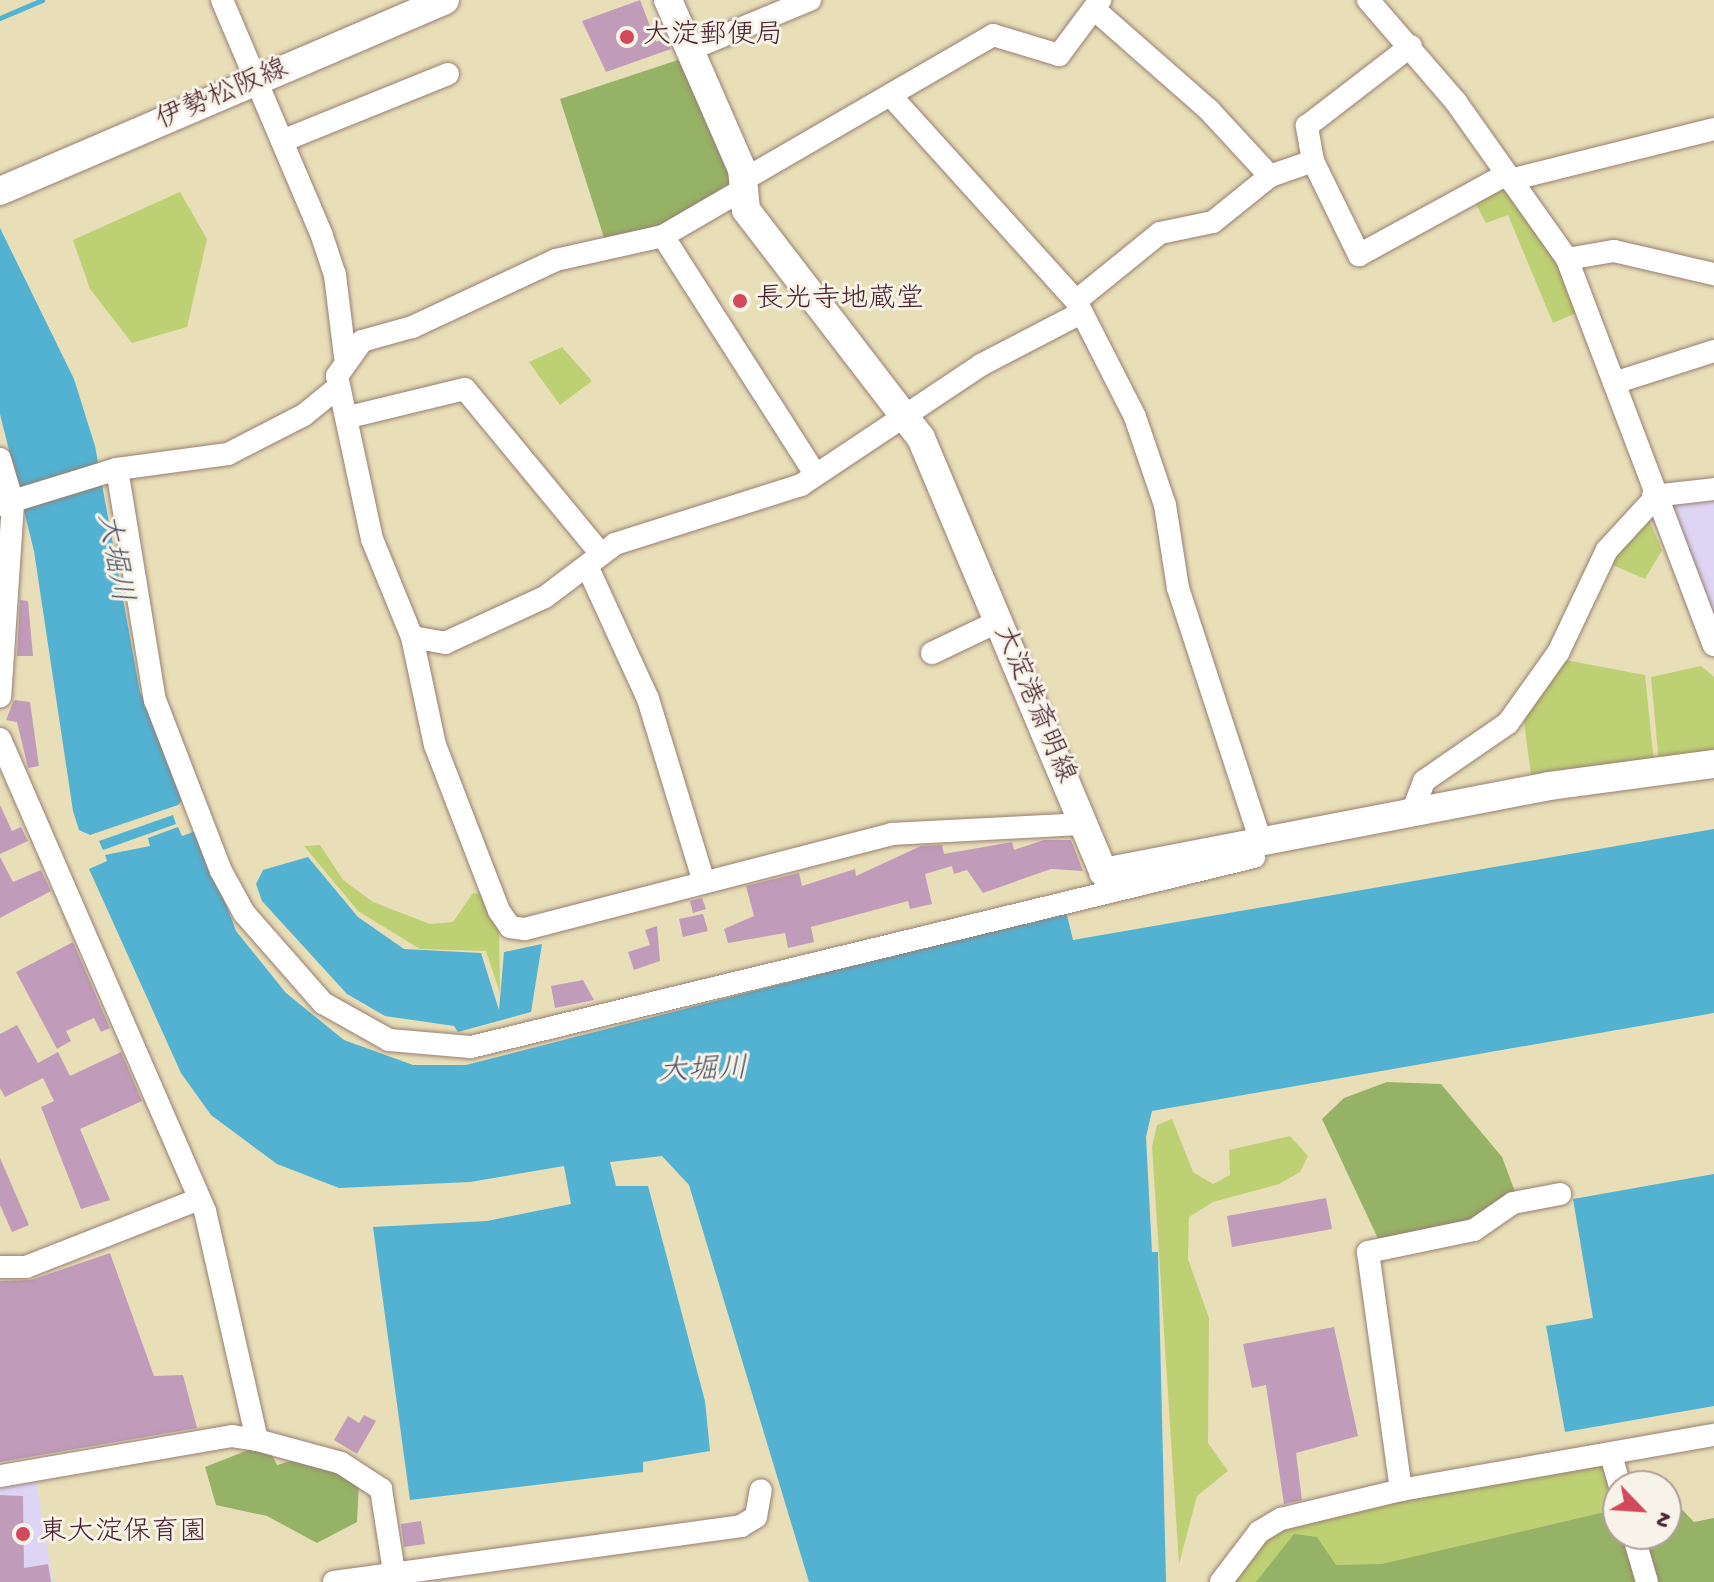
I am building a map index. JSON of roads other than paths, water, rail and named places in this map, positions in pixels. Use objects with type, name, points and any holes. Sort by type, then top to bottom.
[{"type":"main road","name":"伊勢松阪線","points":[[0,191],[445,0]]},
{"type":"main road","name":"大淀港斎明線","points":[[668,0],[743,184],[750,216],[908,417],[1084,824],[1100,869],[1111,875],[1257,848],[1413,810],[1714,764]]},
{"type":"street","points":[[222,0],[335,275],[345,356],[337,388],[349,417],[372,539],[412,637],[435,745],[510,927],[559,924],[704,882],[892,834],[1084,824]]},
{"type":"street","points":[[689,50],[810,0]]},
{"type":"street","points":[[1368,0],[1411,46],[1567,259],[1654,498],[1714,645]]},
{"type":"street","points":[[345,356],[362,341],[412,327],[556,260],[663,236],[743,184],[993,35],[1059,55],[1097,4],[1209,110],[1270,176]]},
{"type":"street","points":[[1411,46],[1307,126],[1313,161],[1359,255],[1507,177],[1714,129]]},
{"type":"street","points":[[282,141],[448,74]]},
{"type":"street","points":[[117,469],[155,700],[221,871],[244,913],[323,1003],[389,1040],[430,1049],[471,1047],[1257,848],[1178,588],[1152,456],[1078,307],[891,96]]},
{"type":"street","points":[[412,637],[445,643],[545,597],[595,561],[658,525],[775,495],[815,474],[908,417],[981,365],[1078,307],[1160,233],[1213,222],[1270,176],[1313,161]]},
{"type":"street","points":[[663,236],[815,474]]},
{"type":"street","points":[[1567,259],[1614,251],[1714,274]]},
{"type":"street","points":[[1614,383],[1714,351]]},
{"type":"street","points":[[7,504],[117,469],[253,445],[337,388]]},
{"type":"street","points":[[349,417],[465,389],[595,561],[648,699],[704,882]]},
{"type":"street","points":[[0,459],[7,504],[0,697]]},
{"type":"street","points":[[1413,810],[1424,781],[1508,723],[1558,653],[1607,550],[1654,498],[1714,489]]},
{"type":"street","points":[[932,653],[997,622]]},
{"type":"street","points":[[0,739],[197,1200],[257,1440]]},
{"type":"street","points":[[1401,1490],[1368,1252],[1474,1230],[1513,1203],[1560,1194]]},
{"type":"street","points":[[0,1267],[26,1267],[197,1200]]},
{"type":"street","points":[[1221,1582],[1259,1532],[1281,1519],[1401,1490],[1714,1435]]},
{"type":"street","points":[[0,1476],[232,1436],[257,1440],[341,1463],[381,1489],[394,1572]]},
{"type":"street","points":[[1611,1455],[1615,1470]]},
{"type":"street","points":[[334,1582],[741,1526],[756,1517],[761,1490]]},
{"type":"street","points":[[1638,1550],[1647,1582]]},
{"type":"water","name":"大堀川","points":[[0,228],[74,379],[95,446],[140,692],[188,794],[178,805],[90,835],[79,830],[73,811],[34,551],[0,414]]},
{"type":"water","points":[[173,815],[176,824],[103,850],[99,841]]},
{"type":"water","name":"大堀川","points":[[178,827],[182,836],[199,830],[236,931],[286,993],[344,1040],[413,1065],[466,1065],[1066,911],[1073,940],[1714,829],[1714,1013],[1152,1111],[1146,1137],[1152,1252],[1158,1252],[1166,1582],[809,1582],[689,1185],[662,1156],[610,1162],[616,1186],[648,1186],[705,1401],[710,1451],[643,1462],[643,1472],[410,1500],[373,1227],[487,1221],[571,1204],[564,1166],[470,1182],[339,1188],[277,1164],[211,1115],[181,1073],[89,869],[107,861],[105,855],[150,846],[148,838]]},
{"type":"water","points":[[308,857],[358,917],[404,949],[481,953],[499,1010],[504,952],[542,944],[531,1012],[458,1032],[454,1026],[385,1016],[347,994],[262,901],[256,884],[263,870]]},
{"type":"water","points":[[1714,1174],[1714,1406],[1565,1432],[1546,1326],[1593,1318],[1573,1199]]},
{"type":"waterway","points":[[0,18],[42,0]]},
{"type":"place","name":"大淀郵便局","points":[[627,37]]},
{"type":"place","name":"長光寺地蔵堂","points":[[740,301]]},
{"type":"place","name":"東大淀保育園","points":[[23,1534]]}]
